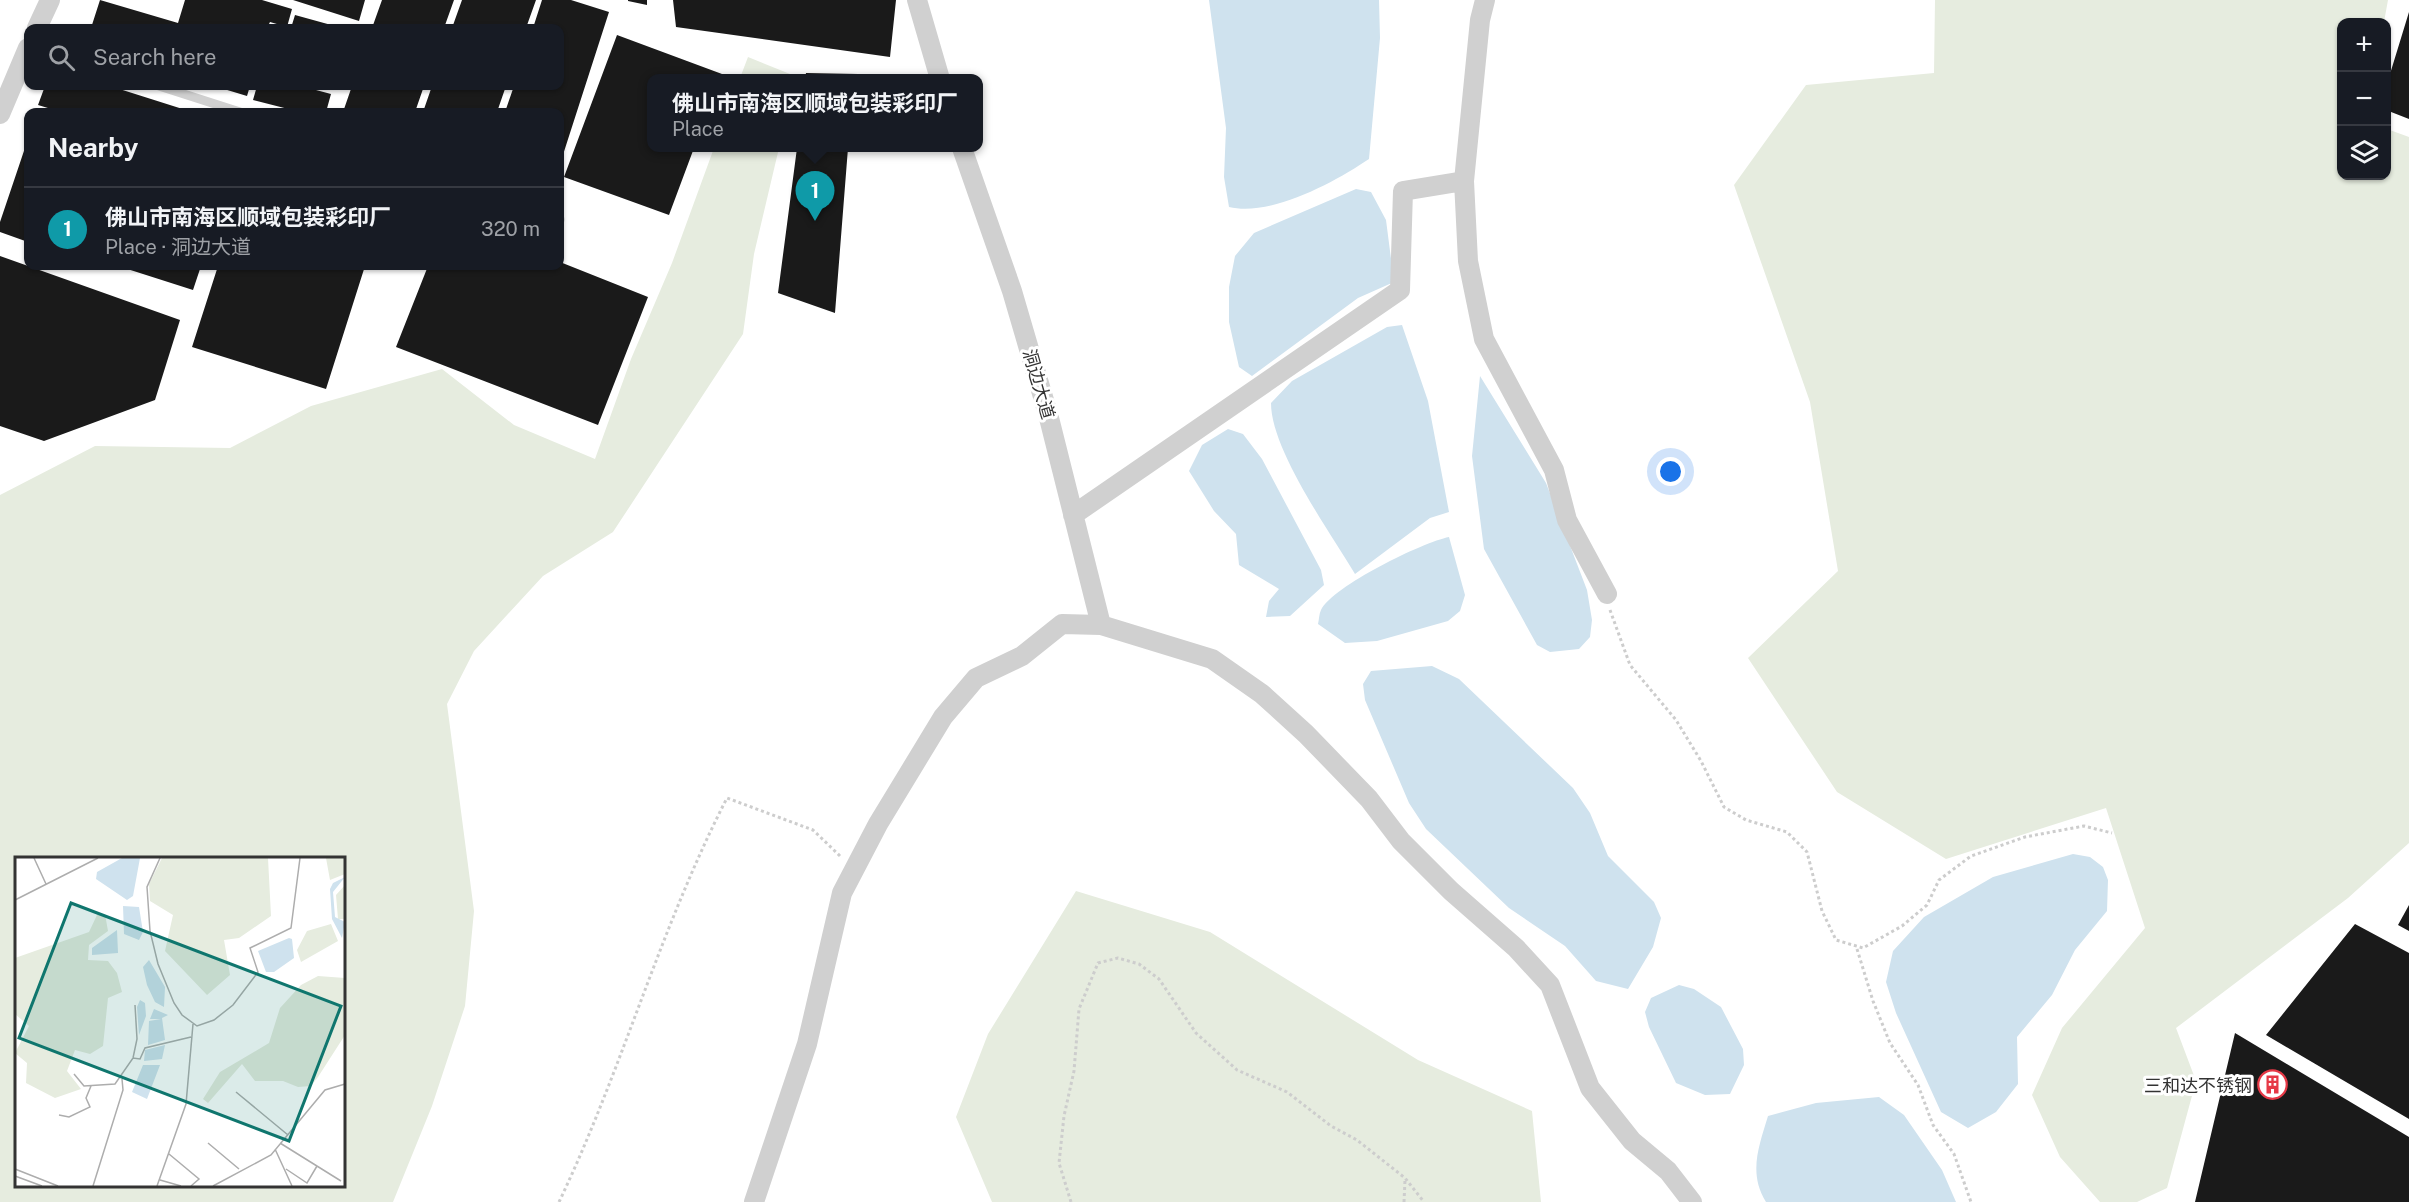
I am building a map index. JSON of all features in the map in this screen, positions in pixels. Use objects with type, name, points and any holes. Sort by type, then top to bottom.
[{"type":"street","points":[[39,24],[50,0]]},
{"type":"street","points":[[917,0],[939,74]]},
{"type":"street","points":[[1485,0],[1480,20],[1464,181],[1468,261],[1484,339],[1554,470],[1567,520],[1607,594]]},
{"type":"street","points":[[0,114],[24,57]]},
{"type":"street","name":"洞边大道","points":[[964,152],[1012,291],[1101,625]]},
{"type":"street","points":[[1073,515],[1400,290],[1403,191],[1464,181]]},
{"type":"street","points":[[754,1202],[807,1044],[842,893],[856,865],[943,717],[976,678],[1022,656],[1062,624],[1101,625],[1212,659],[1262,694],[1306,734],[1369,799],[1401,841],[1451,891],[1516,948],[1550,985],[1590,1088],[1632,1141],[1668,1171],[1692,1202]]},
{"type":"lane","points":[[171,90],[228,108]]},
{"type":"path","points":[[1607,594],[1609,609],[1630,665],[1676,720],[1701,761],[1724,807],[1746,820],[1787,832],[1807,852],[1821,911],[1836,940],[1857,948],[1881,940],[1927,905],[1940,880],[1971,855],[2025,837],[2084,826],[2112,833]]},
{"type":"path","points":[[559,1202],[590,1138],[697,855],[727,798],[813,830],[844,860],[856,865]]},
{"type":"path","points":[[1857,948],[1869,992],[1890,1043],[1918,1085],[1933,1125],[1954,1154],[1971,1202]]},
{"type":"path","points":[[1071,1202],[1059,1163],[1064,1116],[1074,1071],[1079,1009],[1098,963],[1118,958],[1139,964],[1159,979],[1196,1033],[1237,1070],[1287,1092],[1331,1126],[1357,1140],[1405,1178],[1424,1202]]},
{"type":"path","points":[[1404,1202],[1405,1178]]},
{"type":"shaded area","points":[[1935,0],[2388,0],[2385,18],[2337,18],[2337,180],[2391,180],[2391,130],[2409,137],[2409,843],[2348,898],[2176,1028],[2196,1081],[2167,1188],[2137,1202],[2100,1202],[2060,1157],[2032,1095],[2062,1028],[2145,928],[2106,808],[1946,859],[1837,792],[1748,658],[1838,571],[1810,402],[1734,185],[1806,85],[1934,73]]},
{"type":"shaded area","points":[[748,57],[790,74],[742,74]]},
{"type":"shaded area","points":[[713,152],[778,152],[754,254],[743,334],[613,532],[543,576],[474,651],[447,704],[474,911],[465,1006],[432,1106],[393,1202],[0,1202],[0,495],[95,446],[230,448],[311,406],[442,369],[514,425],[595,459],[631,359],[672,263]]},
{"type":"shaded area","points":[[1076,891],[1210,932],[1418,1060],[1532,1111],[1541,1202],[992,1202],[956,1117],[988,1034]]},
{"type":"water","points":[[1209,0],[1379,0],[1380,38],[1369,159],[1321,187],[1283,202],[1246,209],[1229,207],[1224,177],[1226,128]]},
{"type":"water","points":[[1356,189],[1371,192],[1386,220],[1394,282],[1358,298],[1252,376],[1239,367],[1229,322],[1229,287],[1235,256],[1254,233]]},
{"type":"water","points":[[1402,325],[1428,401],[1449,512],[1430,518],[1355,574],[1317,514],[1291,467],[1274,422],[1271,403],[1292,381],[1387,327]]},
{"type":"water","points":[[1480,376],[1546,483],[1587,590],[1592,620],[1590,637],[1579,649],[1550,652],[1537,645],[1484,549],[1472,456]]},
{"type":"water","points":[[1228,429],[1243,434],[1262,459],[1321,570],[1324,585],[1290,616],[1266,617],[1269,601],[1279,589],[1239,565],[1236,534],[1214,511],[1189,471],[1202,445]]},
{"type":"water","points":[[1449,537],[1465,595],[1460,611],[1448,621],[1377,641],[1345,643],[1318,624],[1321,610],[1342,589],[1400,556]]},
{"type":"water","points":[[1432,666],[1459,679],[1573,788],[1590,813],[1608,856],[1654,902],[1661,918],[1653,947],[1628,989],[1596,981],[1565,946],[1509,908],[1426,829],[1409,803],[1365,700],[1363,684],[1371,671]]},
{"type":"water","points":[[2073,854],[2090,857],[2103,867],[2108,880],[2107,911],[2075,950],[2052,995],[2017,1037],[2018,1084],[1996,1112],[1968,1128],[1941,1112],[1896,1013],[1886,982],[1893,951],[1924,917],[1993,877]]},
{"type":"water","points":[[1679,985],[1694,989],[1721,1007],[1743,1049],[1744,1065],[1730,1094],[1705,1095],[1676,1083],[1649,1027],[1645,1012],[1651,998]]},
{"type":"water","points":[[1879,1097],[1904,1115],[1942,1170],[1956,1202],[1766,1202],[1757,1181],[1756,1170],[1768,1116],[1816,1103]]},
{"type":"building","points":[[100,0],[178,23],[185,0],[262,0],[292,9],[288,24],[270,22],[269,24],[92,24]]},
{"type":"building","points":[[293,0],[365,0],[359,21]]},
{"type":"building","points":[[382,0],[454,0],[445,24],[373,24]]},
{"type":"building","points":[[462,0],[536,0],[527,24],[453,24]]},
{"type":"building","points":[[542,0],[571,0],[609,12],[564,152],[564,108],[506,108],[513,90],[564,90],[564,24],[534,24]]},
{"type":"building","points":[[647,0],[647,5],[628,1]]},
{"type":"building","points":[[673,0],[896,0],[890,57],[676,27]]},
{"type":"building","points":[[2409,12],[2409,119],[2391,112],[2391,71]]},
{"type":"building","points":[[295,15],[328,24],[292,24]]},
{"type":"building","points":[[617,35],[722,74],[647,74],[647,152],[693,152],[669,215],[564,177]]},
{"type":"building","points":[[806,73],[858,74],[806,74]]},
{"type":"building","points":[[44,90],[123,90],[179,108],[48,108],[38,105]]},
{"type":"building","points":[[227,90],[249,90],[247,96]]},
{"type":"building","points":[[256,90],[316,90],[331,94],[327,108],[284,108],[253,100]]},
{"type":"building","points":[[351,90],[423,90],[416,108],[344,108]]},
{"type":"building","points":[[431,90],[505,90],[498,108],[424,108]]},
{"type":"building","points":[[24,151],[24,241],[0,232],[0,222]]},
{"type":"building","points":[[796,152],[848,152],[835,313],[778,293]]},
{"type":"building","points":[[0,256],[24,265],[24,270],[39,270],[180,320],[155,400],[44,441],[0,426]]},
{"type":"building","points":[[564,264],[648,297],[598,425],[396,347],[426,270],[564,270]]},
{"type":"building","points":[[130,270],[200,270],[193,290]]},
{"type":"building","points":[[217,270],[364,270],[326,389],[192,347]]},
{"type":"building","points":[[2409,905],[2409,931],[2398,925]]},
{"type":"building","points":[[2355,924],[2409,953],[2409,1119],[2266,1035]]},
{"type":"building","name":"三和达不锈钢","points":[[2235,1033],[2409,1137],[2409,1202],[2195,1202]]},
{"type":"place","name":"佛山市南海区顺域包装彩印厂","points":[[815,221]]},
{"type":"place","name":"三和达不锈钢","points":[[2273,1085]]}]
